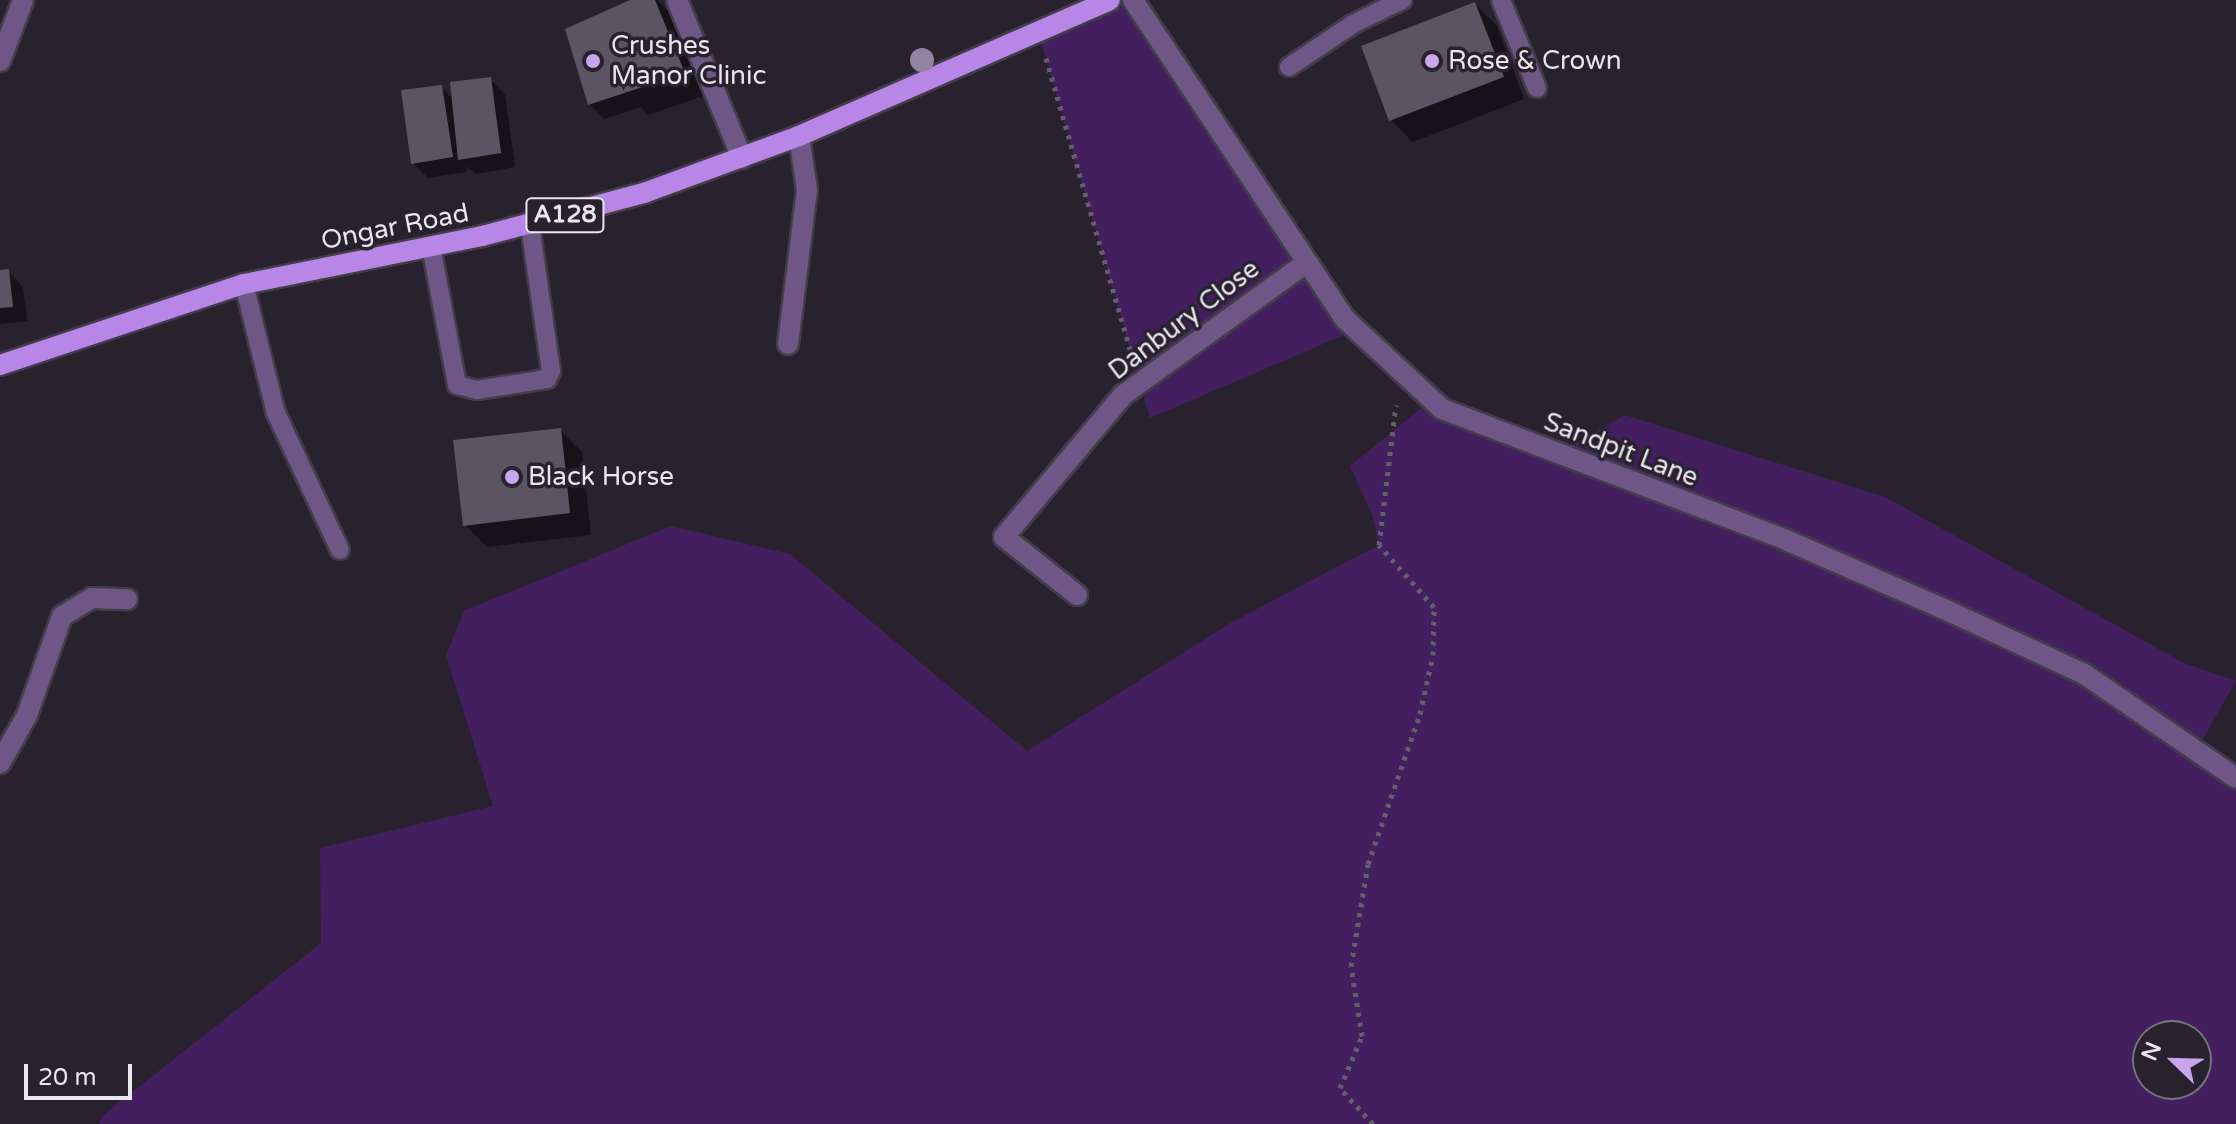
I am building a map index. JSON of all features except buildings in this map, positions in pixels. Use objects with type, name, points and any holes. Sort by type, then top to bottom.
[{"type":"main road","name":"Ongar Road","points":[[0,365],[244,284],[530,225],[742,158],[1110,0]]},
{"type":"street","points":[[0,61],[23,0]]},
{"type":"street","points":[[677,0],[742,158]]},
{"type":"street","name":"Sandpit Lane","points":[[1133,0],[1346,320],[1442,409],[1786,540],[2084,674],[2236,778]]},
{"type":"street","points":[[788,344],[807,190],[799,136]]},
{"type":"street","name":"Danbury Close","points":[[1077,595],[1004,537],[1123,395],[1306,263]]},
{"type":"street","points":[[0,763],[27,715],[62,616],[92,598],[127,599]]},
{"type":"lane","points":[[1289,67],[1353,24],[1402,0]]},
{"type":"lane","points":[[1501,0],[1537,88]]},
{"type":"lane","points":[[431,246],[457,385],[477,390],[547,379],[551,371],[530,225]]},
{"type":"lane","points":[[244,284],[276,413],[340,550]]},
{"type":"path","points":[[1038,31],[1140,383]]},
{"type":"path","points":[[1373,1124],[1340,1088],[1362,1036],[1351,966],[1368,864],[1420,714],[1433,655],[1434,607],[1379,545],[1400,371]]},
{"type":"shaded area","points":[[1110,0],[1133,0],[1356,330],[1150,418],[1038,31]]},
{"type":"shaded area","points":[[1425,405],[1558,453],[1625,415],[1885,497],[2184,663],[2236,681],[2197,749],[2236,778],[2236,1124],[99,1124],[102,1116],[321,943],[320,848],[493,806],[446,655],[464,611],[671,526],[790,554],[1027,751],[1232,622],[1379,545],[1372,514],[1350,466]]},
{"type":"place","name":"Crushes Manor Clinic","points":[[593,61]]},
{"type":"place","name":"Rose & Crown","points":[[1432,61]]},
{"type":"place","name":"Black Horse","points":[[512,477]]}]
